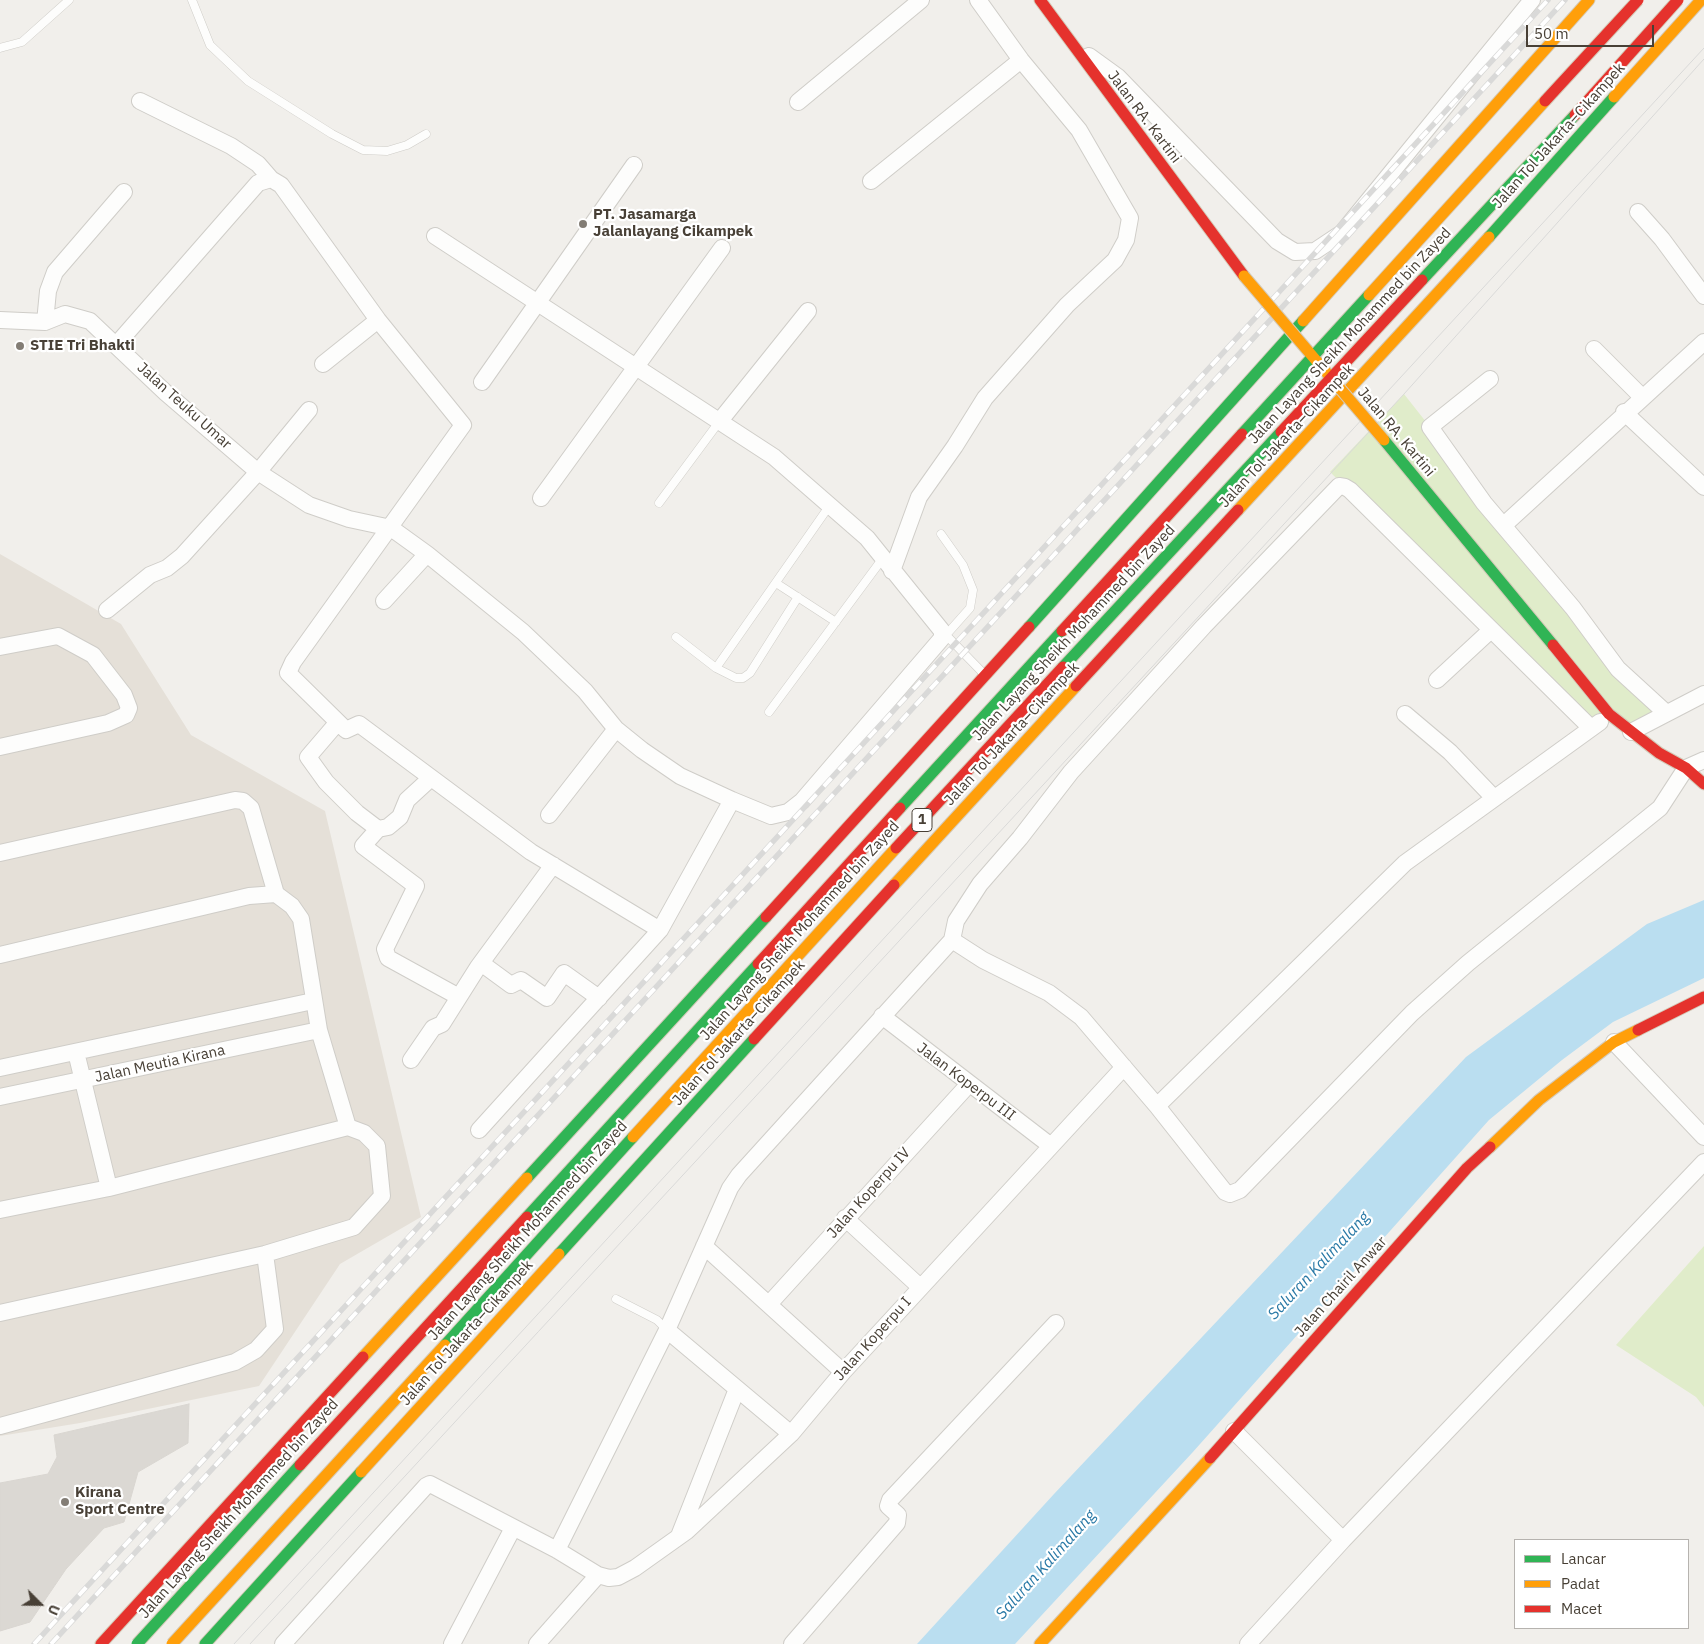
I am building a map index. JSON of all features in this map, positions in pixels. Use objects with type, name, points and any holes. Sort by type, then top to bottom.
[{"type":"main road","name":"Jalan RA. Kartini","points":[[1040,0],[1244,276],[1384,440],[1609,714],[1659,752],[1686,768],[1704,784]]},
{"type":"main road","points":[[101,1644],[986,676],[1589,0]]},
{"type":"main road","name":"Jalan Layang Sheikh Mohammed bin Zayed","points":[[138,1644],[1638,0]]},
{"type":"main road","name":"Jalan Layang Sheikh Mohammed bin Zayed","points":[[172,1644],[961,777],[1592,97],[1678,0]]},
{"type":"main road","name":"Jalan Tol Jakarta–Cikampek","points":[[205,1644],[890,889],[1469,259],[1701,0]]},
{"type":"main road","name":"Jalan Chairil Anwar","points":[[1040,1644],[1234,1431],[1467,1168],[1539,1100],[1614,1042],[1704,997]]},
{"type":"street","points":[[798,102],[922,0]]},
{"type":"street","points":[[888,564],[904,542],[919,497],[955,446],[984,398],[1068,305],[1115,260],[1126,240],[1130,218],[1080,130],[1021,60],[978,0]]},
{"type":"street","points":[[1070,42],[1118,77],[1277,241],[1294,252],[1315,251],[1342,233],[1532,0]]},
{"type":"street","points":[[871,181],[1021,60]]},
{"type":"street","points":[[140,101],[231,146],[258,164],[271,179],[281,186],[378,320],[463,425],[391,528],[293,662],[288,673],[346,730],[359,724],[530,852],[660,930]]},
{"type":"street","points":[[482,382],[634,165]]},
{"type":"street","points":[[116,344],[258,183],[271,179]]},
{"type":"street","points":[[45,322],[50,282],[55,272],[124,192]]},
{"type":"street","points":[[1638,212],[1662,239],[1704,296]]},
{"type":"street","points":[[391,528],[427,554],[523,632],[585,691],[616,728],[680,776],[771,816],[788,812],[802,800],[945,634],[867,538],[774,457],[539,302],[435,236]]},
{"type":"street","points":[[541,498],[722,248]]},
{"type":"street","points":[[719,422],[808,311]]},
{"type":"street","name":"Jalan Teuku Umar","points":[[0,320],[45,322],[65,314],[90,321],[166,393],[258,472],[309,505],[349,519],[391,528]]},
{"type":"street","points":[[323,364],[378,320]]},
{"type":"street","points":[[1504,525],[1624,412],[1704,342]]},
{"type":"street","points":[[1594,349],[1642,397]]},
{"type":"street","points":[[1490,379],[1430,427],[1484,503],[1573,608],[1618,669],[1665,712]]},
{"type":"street","points":[[107,610],[150,575],[167,568],[182,556],[258,472],[309,410]]},
{"type":"street","points":[[1624,412],[1704,487]]},
{"type":"street","points":[[557,1550],[667,1330],[730,1188],[739,1175],[952,940],[956,921],[980,884],[1020,838],[1070,772],[1204,626],[1339,486],[1350,490],[1591,728]]},
{"type":"street","points":[[384,601],[427,554]]},
{"type":"street","points":[[1436,680],[1491,630]]},
{"type":"street","points":[[0,647],[58,636],[93,655],[124,695],[129,708],[126,715],[108,723],[0,747]]},
{"type":"street","points":[[1631,732],[1665,712],[1704,694]]},
{"type":"street","points":[[1405,714],[1450,752],[1494,798]]},
{"type":"street","points":[[1157,1106],[1405,863],[1609,714]]},
{"type":"street","points":[[338,722],[308,756],[326,782],[357,813],[378,829]]},
{"type":"street","points":[[549,815],[616,728]]},
{"type":"street","points":[[952,940],[983,960],[1065,1003],[1081,1017],[1157,1106],[1225,1192],[1230,1194],[1240,1190],[1418,1008],[1521,920],[1660,808],[1686,768],[1704,760]]},
{"type":"street","points":[[432,778],[406,800],[400,817],[388,827],[378,829],[364,846],[416,886],[385,949],[388,958],[459,997]]},
{"type":"street","points":[[0,853],[235,800],[244,801],[251,808],[276,894],[292,906],[301,919],[319,1030],[348,1127]]},
{"type":"street","points":[[480,1130],[660,930],[732,800]]},
{"type":"street","points":[[411,1060],[434,1028],[442,1024],[481,963],[553,865]]},
{"type":"street","points":[[0,955],[249,896],[276,894]]},
{"type":"street","points":[[481,963],[511,985],[521,980],[547,998],[564,973],[599,998]]},
{"type":"street","name":"Jalan Meutia Kirana","points":[[0,1068],[313,1001]]},
{"type":"street","name":"Jalan Koperpu III","points":[[882,1016],[1051,1146]]},
{"type":"street","name":"Jalan Meutia Kirana","points":[[0,1097],[319,1030]]},
{"type":"street","points":[[1614,1042],[1704,1137]]},
{"type":"street","points":[[76,1052],[109,1188]]},
{"type":"street","name":"Jalan Koperpu I","points":[[598,1575],[609,1578],[618,1577],[678,1538],[726,1496],[791,1434],[920,1287],[1124,1067]]},
{"type":"street","name":"Jalan Koperpu IV","points":[[770,1303],[845,1218],[969,1084]]},
{"type":"street","points":[[0,1210],[109,1188],[348,1127],[364,1133],[377,1146],[382,1196],[354,1226],[265,1254],[0,1313]]},
{"type":"street","points":[[1248,1644],[1344,1540],[1704,1162]]},
{"type":"street","points":[[845,1218],[920,1287]]},
{"type":"street","points":[[704,1246],[770,1303],[844,1372]]},
{"type":"street","points":[[0,1426],[235,1362],[256,1350],[275,1329],[265,1254]]},
{"type":"street","points":[[792,1644],[897,1522],[898,1515],[888,1506],[890,1500],[1056,1323]]},
{"type":"street","points":[[667,1330],[791,1434]]},
{"type":"street","points":[[678,1538],[737,1389]]},
{"type":"street","points":[[1234,1431],[1344,1540]]},
{"type":"street","points":[[283,1644],[426,1486],[434,1485],[557,1550],[598,1575],[538,1644]]},
{"type":"street","points":[[452,1644],[513,1528]]},
{"type":"lane","points":[[0,48],[22,42],[69,0]]},
{"type":"lane","points":[[192,0],[210,45],[248,81],[332,134],[363,150],[387,151],[407,145],[426,134]]},
{"type":"lane","points":[[659,503],[719,422]]},
{"type":"lane","points":[[716,668],[830,505]]},
{"type":"lane","points":[[941,534],[963,565],[973,590],[970,608],[945,634],[986,676]]},
{"type":"lane","points":[[770,712],[836,622],[888,564]]},
{"type":"lane","points":[[776,582],[836,622]]},
{"type":"lane","points":[[676,636],[716,668],[736,678],[743,678],[750,673],[798,597]]},
{"type":"lane","points":[[616,1298],[657,1320],[667,1330]]},
{"type":"shaded area","points":[[0,554],[121,624],[191,735],[325,811],[421,1217],[340,1264],[259,1386],[80,1423],[0,1436]]},
{"type":"green space","points":[[1404,394],[1484,503],[1665,712],[1631,732],[1609,714],[1591,728],[1330,472]]},
{"type":"green space","points":[[1704,1246],[1704,1407],[1696,1397],[1616,1345]]},
{"type":"water","name":"Saluran Kalimalang","points":[[1704,900],[1704,978],[1613,1022],[1562,1060],[1489,1120],[1192,1453],[1015,1644],[917,1644],[1054,1494],[1466,1057],[1647,924]]},
{"type":"building","name":"Kirana Sport Centre","points":[[189,1404],[188,1443],[138,1472],[124,1522],[104,1528],[66,1569],[30,1622],[0,1631],[0,1483],[48,1474],[57,1457],[54,1435]]},
{"type":"tram line","points":[[234,1644],[1704,48]]},
{"type":"tram line","points":[[250,1644],[1404,394],[1704,59]]},
{"type":"railway","points":[[34,1644],[1548,0]]},
{"type":"railway","points":[[51,1644],[1565,0]]},
{"type":"traffic: fast","points":[[1489,237],[1614,97]]},
{"type":"traffic: fast","points":[[1422,280],[1575,115]]},
{"type":"traffic: fast","points":[[1242,434],[1369,295]]},
{"type":"traffic: fast","points":[[1029,627],[1303,321]]},
{"type":"traffic: fast","points":[[1063,667],[1281,432]]},
{"type":"traffic: fast","points":[[1384,440],[1553,645]]},
{"type":"traffic: fast","points":[[900,808],[1062,631]]},
{"type":"traffic: fast","points":[[527,1178],[766,917]]},
{"type":"traffic: fast","points":[[527,1217],[758,964]]},
{"type":"traffic: fast","points":[[559,1254],[754,1039]]},
{"type":"traffic: fast","points":[[445,1345],[633,1137]]},
{"type":"traffic: fast","points":[[137,1644],[300,1465]]},
{"type":"traffic: fast","points":[[205,1644],[361,1472]]},
{"type":"traffic: slow","points":[[1303,321],[1589,0]]},
{"type":"traffic: slow","points":[[1614,97],[1701,0]]},
{"type":"traffic: slow","points":[[1369,295],[1545,101]]},
{"type":"traffic: slow","points":[[1238,510],[1489,237]]},
{"type":"traffic: slow","points":[[1244,276],[1384,440]]},
{"type":"traffic: slow","points":[[894,885],[1076,686]]},
{"type":"traffic: slow","points":[[633,1137],[896,848]]},
{"type":"traffic: slow","points":[[1490,1147],[1539,1100],[1614,1042],[1638,1030]]},
{"type":"traffic: slow","points":[[363,1357],[527,1178]]},
{"type":"traffic: slow","points":[[361,1472],[559,1254]]},
{"type":"traffic: slow","points":[[172,1644],[445,1345]]},
{"type":"traffic: slow","points":[[1040,1644],[1210,1458]]},
{"type":"traffic: jam","points":[[1040,0],[1244,276]]},
{"type":"traffic: jam","points":[[1545,101],[1638,0]]},
{"type":"traffic: jam","points":[[1575,115],[1678,0]]},
{"type":"traffic: jam","points":[[1281,432],[1422,280]]},
{"type":"traffic: jam","points":[[1062,631],[1242,434]]},
{"type":"traffic: jam","points":[[1076,686],[1238,510]]},
{"type":"traffic: jam","points":[[766,917],[1029,627]]},
{"type":"traffic: jam","points":[[1553,645],[1609,714],[1659,753],[1686,768],[1704,784]]},
{"type":"traffic: jam","points":[[896,848],[1063,667]]},
{"type":"traffic: jam","points":[[758,964],[900,808]]},
{"type":"traffic: jam","points":[[754,1039],[894,885]]},
{"type":"traffic: jam","points":[[1638,1030],[1704,997]]},
{"type":"traffic: jam","points":[[1210,1458],[1467,1168],[1490,1147]]},
{"type":"traffic: jam","points":[[300,1465],[527,1217]]},
{"type":"traffic: jam","points":[[101,1644],[363,1357]]},
{"type":"place","name":"PT. Jasamarga Jalanlayang Cikampek","points":[[583,224]]},
{"type":"place","name":"STIE Tri Bhakti","points":[[20,346]]},
{"type":"place","name":"Kirana Sport Centre","points":[[65,1502]]}]
